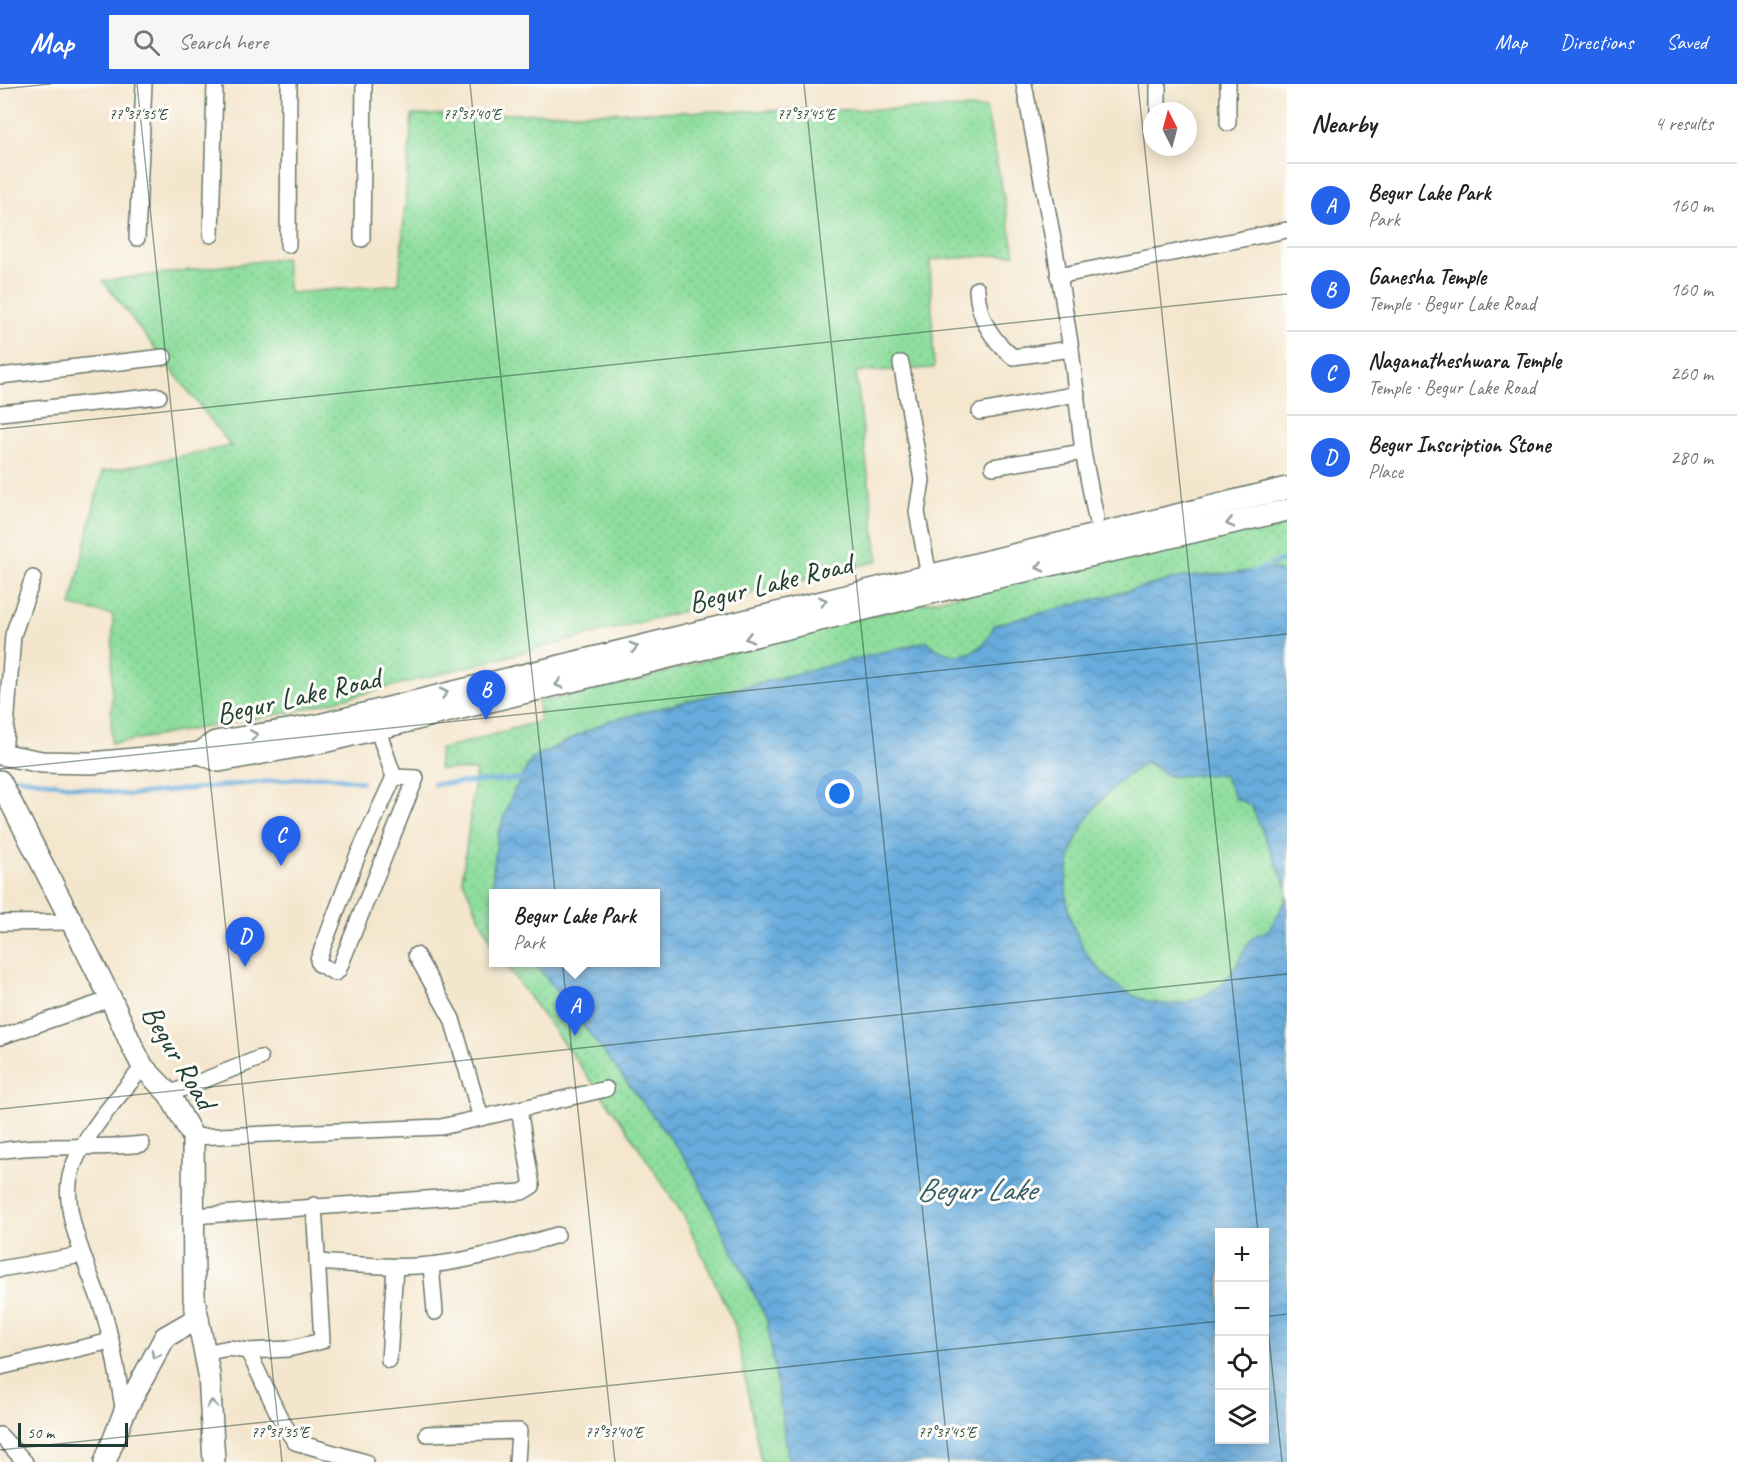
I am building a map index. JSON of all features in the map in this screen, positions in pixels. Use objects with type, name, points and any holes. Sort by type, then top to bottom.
[{"type":"main road","name":"Begur Lake Road","points":[[679,646],[929,576],[1287,488]]},
{"type":"main road","name":"Begur Lake Road","points":[[200,753],[215,742],[418,708],[679,646],[1287,510]]},
{"type":"main road","name":"Begur Lake Road","points":[[200,753],[219,761],[323,742],[377,728],[418,708]]},
{"type":"main road","points":[[2,754],[42,762],[91,763],[200,753]]},
{"type":"main road","name":"Begur Road","points":[[0,781],[143,1067],[170,1094],[193,1137],[194,1299],[209,1374],[214,1462]]},
{"type":"main road","points":[[105,1462],[124,1413],[165,1337],[198,1318]]},
{"type":"street","points":[[137,238],[144,84]]},
{"type":"street","points":[[211,235],[215,84]]},
{"type":"street","points":[[288,245],[289,84]]},
{"type":"street","points":[[362,238],[364,84]]},
{"type":"street","points":[[1024,84],[1071,349],[1083,452],[1096,518]]},
{"type":"street","points":[[1158,84],[1158,102]]},
{"type":"street","points":[[1228,84],[1228,123]]},
{"type":"street","points":[[1058,276],[1287,230]]},
{"type":"street","points":[[977,289],[978,306],[986,327],[1013,357],[1071,349]]},
{"type":"street","points":[[0,376],[164,357]]},
{"type":"street","points":[[901,363],[922,480],[917,512],[929,576]]},
{"type":"street","points":[[980,412],[1077,393]]},
{"type":"street","points":[[0,413],[159,396]]},
{"type":"street","points":[[993,467],[1083,452]]},
{"type":"street","points":[[2,754],[13,635],[33,578]]},
{"type":"street","points":[[377,728],[394,777],[357,857],[318,960],[319,964],[334,974],[338,971],[416,778],[394,777]]},
{"type":"street","points":[[0,923],[71,922]]},
{"type":"street","points":[[416,955],[452,1019],[481,1118]]},
{"type":"street","points":[[0,1037],[111,999]]},
{"type":"street","points":[[170,1094],[260,1058]]},
{"type":"street","points":[[124,1413],[104,1313],[82,1255],[68,1192],[71,1172],[83,1149],[106,1111],[143,1067]]},
{"type":"street","points":[[193,1137],[423,1128],[481,1118],[606,1089]]},
{"type":"street","points":[[193,1216],[314,1205],[522,1192],[531,1186],[519,1109]]},
{"type":"street","points":[[0,1151],[16,1148],[83,1149],[142,1144]]},
{"type":"street","points":[[204,1353],[229,1348],[248,1352],[288,1349],[322,1341],[314,1205]]},
{"type":"street","points":[[317,1262],[395,1267],[431,1265],[475,1257],[557,1235]]},
{"type":"street","points":[[0,1269],[82,1255]]},
{"type":"street","points":[[431,1265],[435,1312]]},
{"type":"street","points":[[389,1360],[395,1267]]},
{"type":"street","points":[[0,1367],[111,1341]]},
{"type":"street","points":[[248,1352],[279,1416],[295,1442],[365,1462]]},
{"type":"street","points":[[427,1434],[519,1431],[517,1462]]},
{"type":"street","points":[[0,1436],[25,1462]]},
{"type":"green space","points":[[986,108],[1015,254],[930,260],[934,368],[856,372],[878,561],[296,711],[111,744],[113,615],[71,606],[102,472],[231,446],[103,281],[285,258],[289,293],[399,284],[412,115]]},
{"type":"green space","points":[[1287,523],[1287,575],[1274,569],[1178,578],[994,625],[983,644],[966,654],[946,653],[936,649],[927,641],[608,721],[532,758],[512,795],[498,835],[493,889],[489,889],[489,938],[462,879],[476,770],[439,769],[439,750],[540,721],[538,702],[633,682],[789,635],[1216,534],[1277,528]]},
{"type":"green space","points":[[1147,762],[1169,776],[1223,774],[1236,799],[1251,805],[1287,888],[1284,904],[1276,920],[1269,929],[1250,941],[1228,979],[1195,1000],[1165,1004],[1137,997],[1111,981],[1090,958],[1075,930],[1067,899],[1068,868],[1075,844],[1086,821],[1108,790],[1127,774]]},
{"type":"green space","points":[[507,967],[538,967],[687,1160],[767,1320],[789,1462],[761,1462],[735,1326],[684,1216],[624,1125]]},
{"type":"water","name":"Begur Lake","points":[[1274,569],[1287,575],[1287,888],[1251,805],[1236,799],[1223,774],[1169,776],[1147,762],[1107,793],[1087,820],[1072,851],[1066,897],[1073,926],[1087,953],[1106,976],[1129,993],[1156,1003],[1184,1003],[1213,991],[1226,980],[1250,941],[1272,926],[1287,897],[1287,1462],[789,1462],[767,1320],[687,1160],[538,967],[660,967],[660,889],[493,889],[493,872],[498,835],[512,795],[532,758],[608,721],[927,641],[936,649],[946,653],[966,654],[983,644],[994,625],[1178,578]]},
{"type":"waterway","points":[[1253,572],[1287,559]]},
{"type":"waterway","points":[[16,777],[127,795],[325,776],[362,782]]},
{"type":"waterway","points":[[434,784],[524,779]]},
{"type":"place","name":"Ganesha Temple","points":[[486,720]]},
{"type":"place","name":"Naganatheshwara Temple","points":[[281,866]]},
{"type":"place","name":"Begur Inscription Stone","points":[[245,967]]},
{"type":"place","name":"Begur Lake Park","points":[[575,1036]]}]
